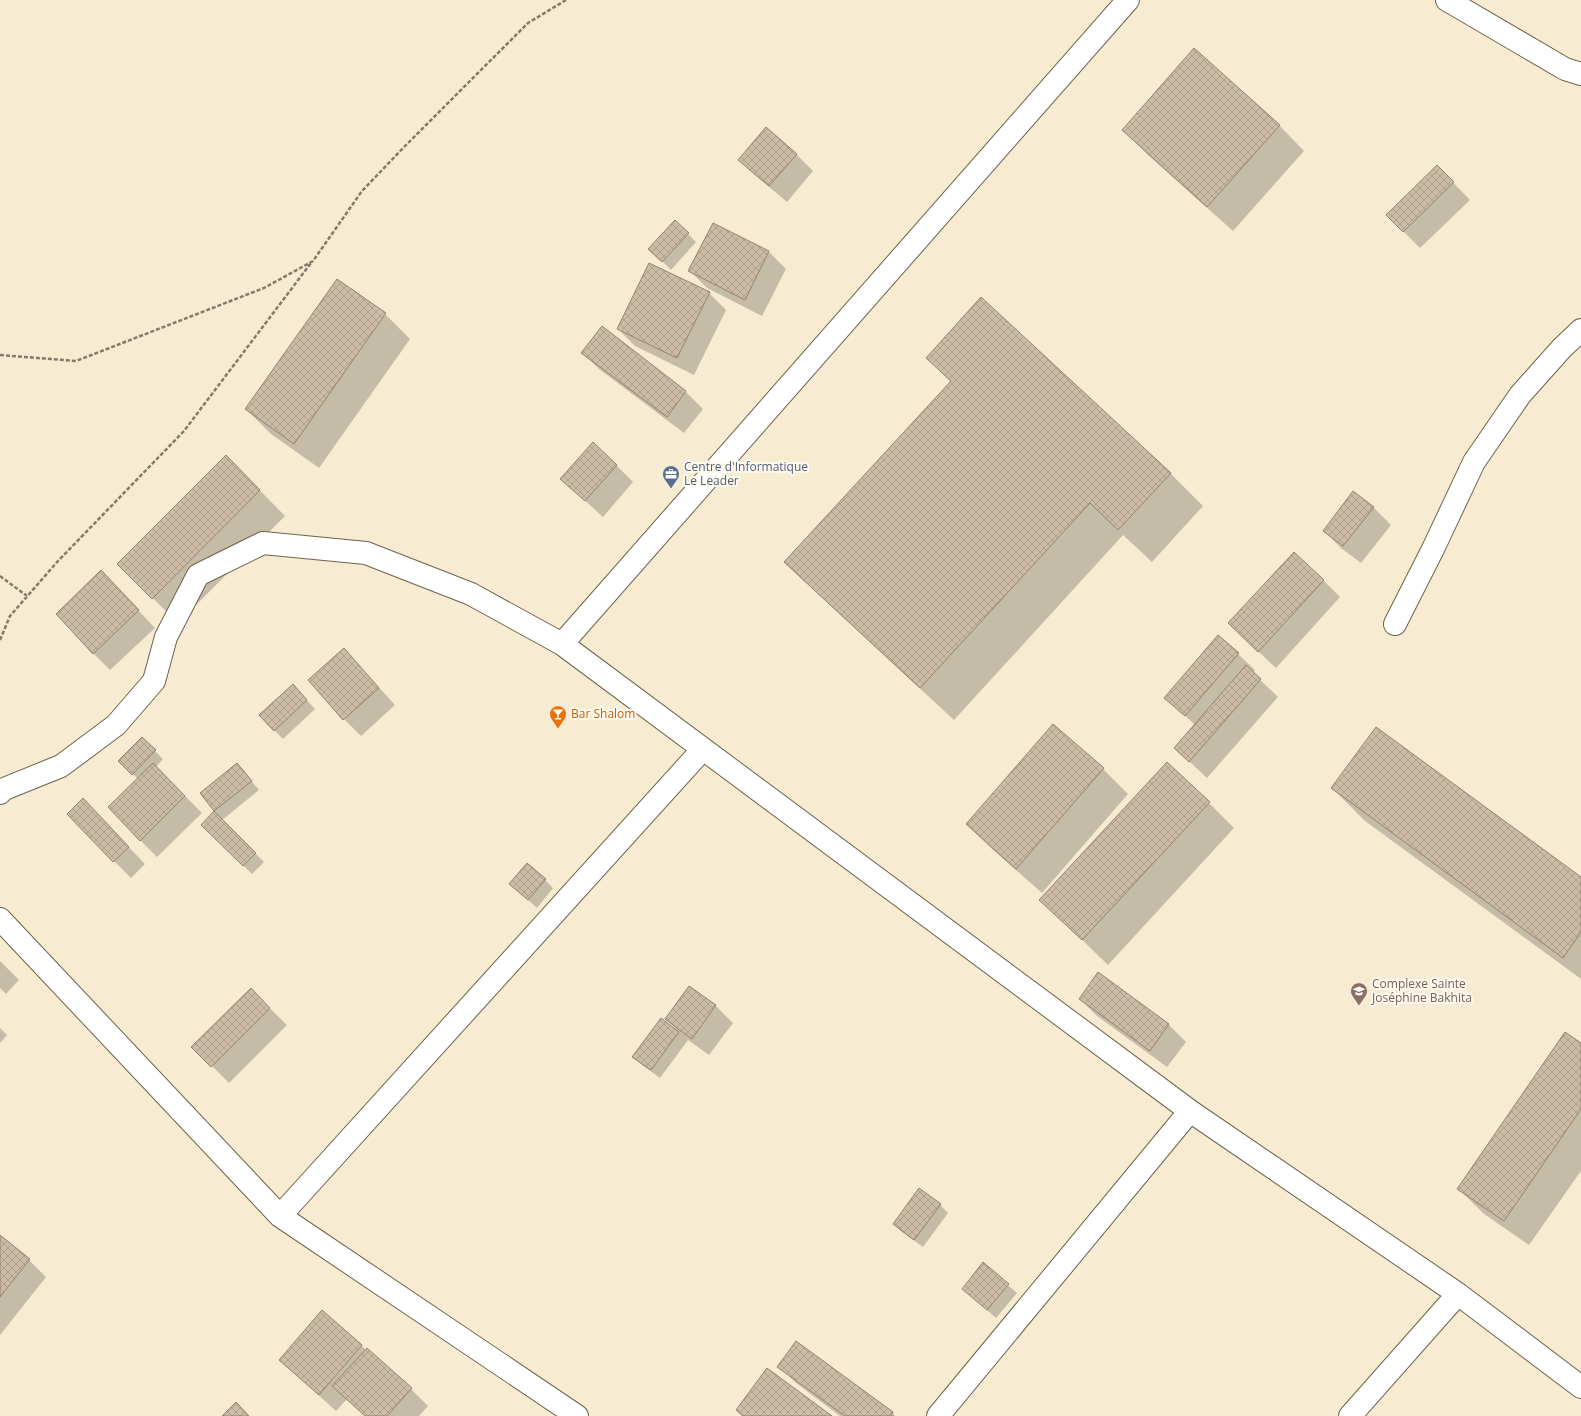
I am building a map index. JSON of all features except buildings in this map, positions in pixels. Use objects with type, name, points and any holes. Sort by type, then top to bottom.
[{"type":"street","points":[[562,644],[1128,0]]},
{"type":"street","points":[[1447,0],[1565,69],[1581,74]]},
{"type":"street","points":[[1395,624],[1433,549],[1474,462],[1520,395],[1562,348],[1581,330]]},
{"type":"street","points":[[1,789],[61,766],[116,725],[154,682],[166,637],[198,575],[263,543],[366,553],[471,594],[562,644],[1190,1111],[1458,1294],[1581,1388]]},
{"type":"street","points":[[280,1216],[703,749]]},
{"type":"street","points":[[0,919],[280,1216],[577,1416]]},
{"type":"street","points":[[938,1416],[1190,1111]]},
{"type":"street","points":[[1350,1416],[1458,1294]]},
{"type":"path","points":[[0,640],[10,616],[27,596],[58,561],[184,431],[313,261],[362,191],[528,23],[566,0]]},
{"type":"path","points":[[0,355],[76,361],[264,288],[313,261]]},
{"type":"path","points":[[0,576],[27,596]]},
{"type":"place","name":"Centre d'Informatique Le Leader","points":[[671,489]]},
{"type":"place","name":"Bar Shalom","points":[[558,729]]},
{"type":"place","name":"Complexe Sainte Joséphine Bakhita","points":[[1359,1006]]}]
